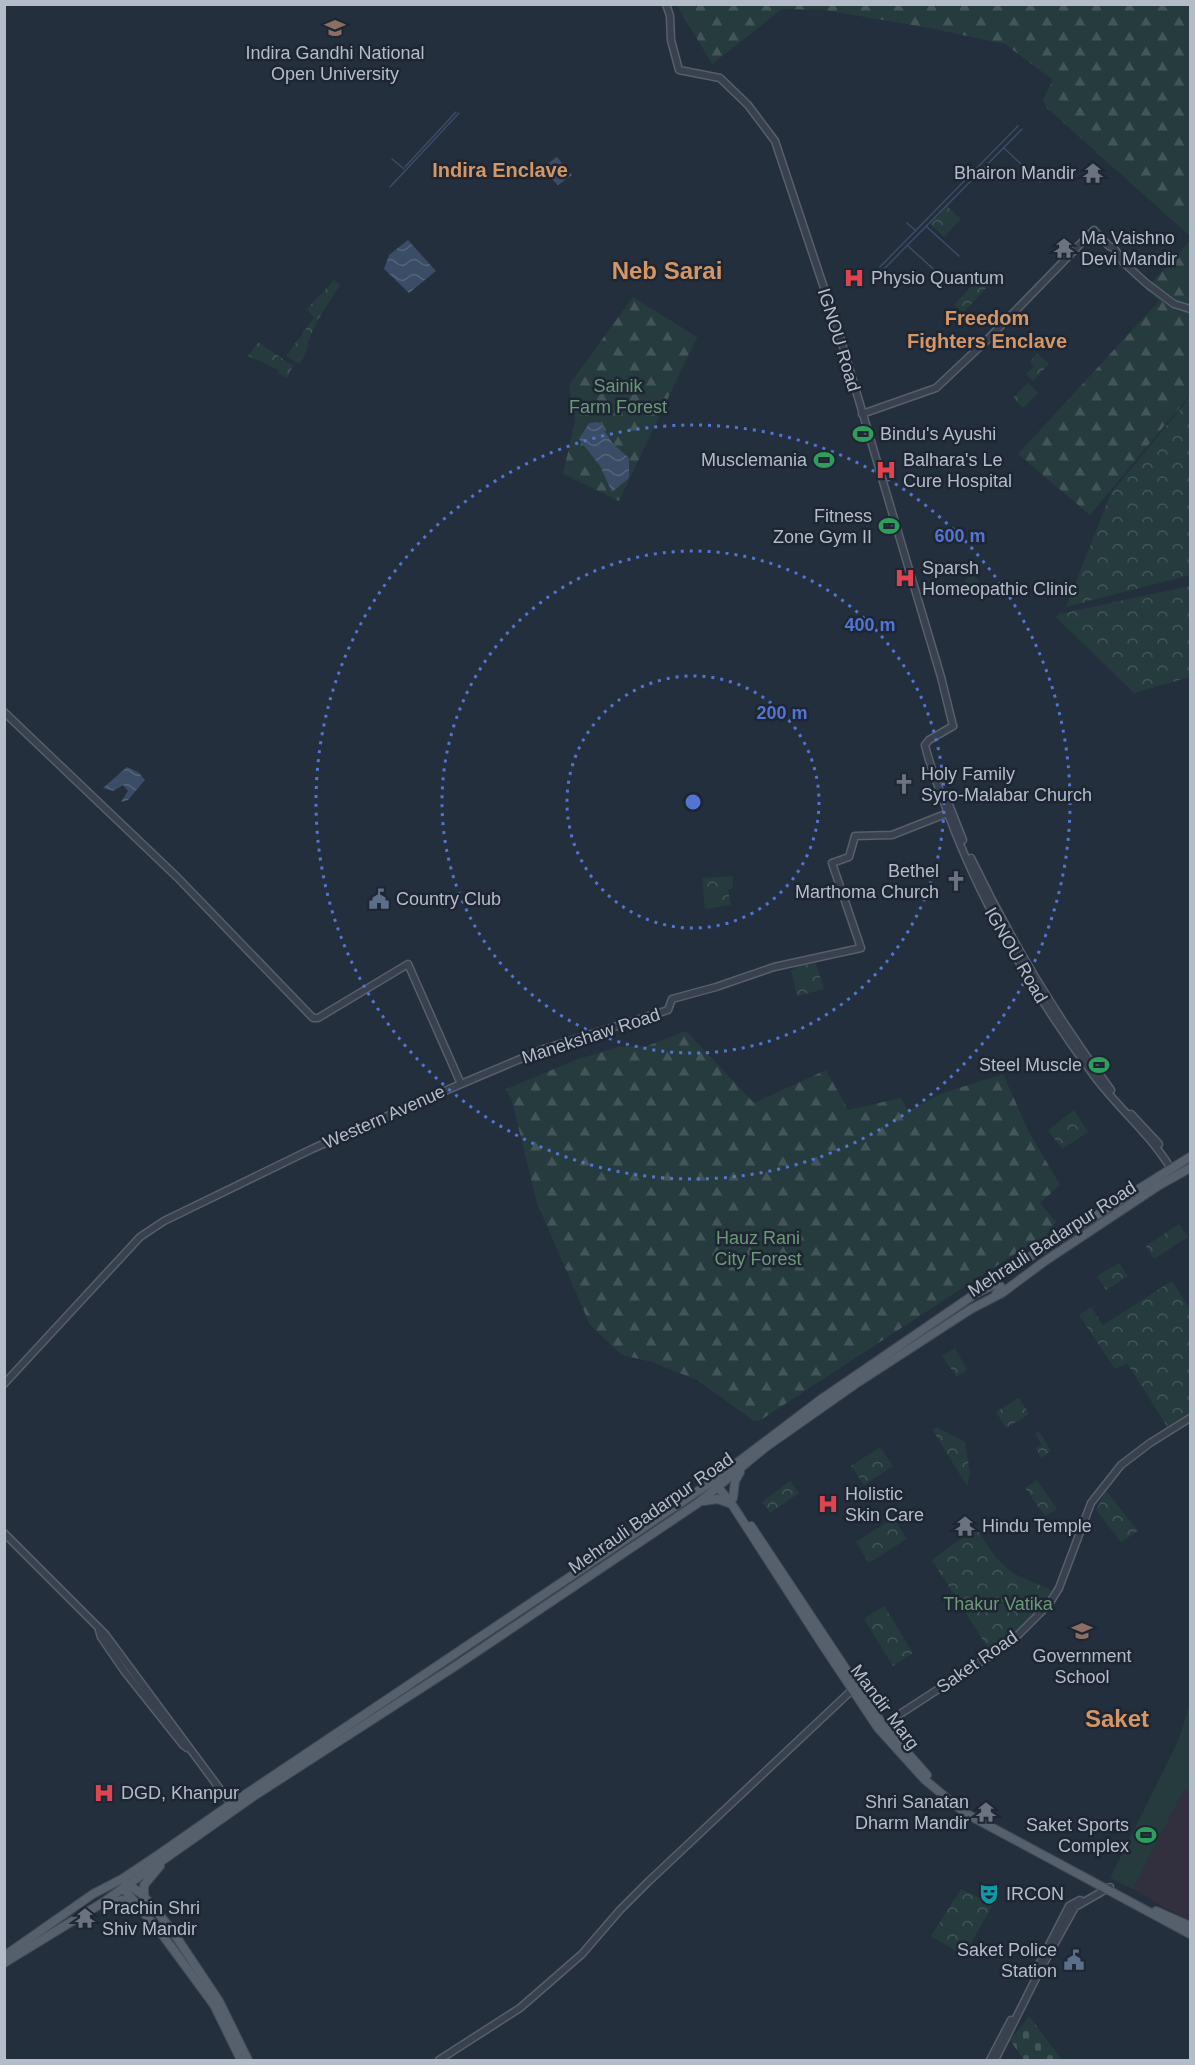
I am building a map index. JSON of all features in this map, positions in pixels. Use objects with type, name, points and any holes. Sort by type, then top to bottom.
[{"type":"main road","name":"Mehrauli Badarpur Road","points":[[1028,1257],[1191,1157]]},
{"type":"main road","name":"Mehrauli Badarpur Road","points":[[124,1884],[231,1804],[625,1541],[742,1468],[766,1447],[801,1422],[971,1310],[1002,1293],[1045,1260],[1158,1186],[1191,1168]]},
{"type":"main road","points":[[1028,1257],[1009,1272],[1010,1280],[1017,1280],[1045,1260]]},
{"type":"main road","points":[[975,1294],[1028,1257]]},
{"type":"main road","points":[[971,1310],[999,1292],[1001,1286],[995,1283],[975,1294]]},
{"type":"main road","name":"Mehrauli Badarpur Road","points":[[4,1956],[93,1894],[124,1884],[161,1862],[254,1796],[457,1665],[698,1503],[718,1484],[727,1471],[773,1434],[975,1294]]},
{"type":"main road","points":[[698,1503],[717,1498],[733,1502],[735,1481],[742,1468]]},
{"type":"main road","name":"Mandir Marg","points":[[718,1484],[733,1502],[909,1765],[965,1813],[1103,1887],[1174,1921]]},
{"type":"main road","name":"Mandir Marg","points":[[733,1502],[852,1689],[881,1726]]},
{"type":"main road","points":[[625,1541],[630,1548]]},
{"type":"main road","points":[[144,1896],[144,1885],[161,1862]]},
{"type":"main road","points":[[124,1884],[144,1896],[171,1929],[219,2001],[248,2061]]},
{"type":"main road","points":[[4,1963],[102,1903],[124,1884]]},
{"type":"main road","points":[[124,1884],[139,1908],[164,1937],[214,2005],[241,2061]]},
{"type":"main road","points":[[102,1903],[122,1900],[139,1908]]},
{"type":"main road","points":[[1174,1921],[1191,1926]]},
{"type":"main road","points":[[1174,1921],[1191,1934]]},
{"type":"street","name":"IGNOU Road","points":[[666,4],[670,16],[671,40],[679,70],[720,78],[748,105],[775,141],[838,330],[941,677],[953,726]]},
{"type":"street","points":[[862,414],[936,388],[987,340],[1094,230],[1109,246],[1114,248],[1123,262],[1146,282],[1174,304],[1191,309]]},
{"type":"street","name":"Western Avenue","points":[[4,712],[177,877],[313,1018],[318,1018],[408,964],[460,1083],[314,1148],[150,1229],[4,1384]]},
{"type":"street","name":"IGNOU Road","points":[[953,726],[929,740],[925,745],[948,813],[986,896],[1039,984],[1112,1092],[1151,1134],[1172,1168]]},
{"type":"street","name":"IGNOU Road","points":[[953,726],[931,744],[930,750],[986,896]]},
{"type":"street","name":"Manekshaw Road","points":[[460,1083],[544,1049],[668,1010],[672,999],[774,967],[861,948],[832,863],[849,858],[855,836],[889,836],[948,813]]},
{"type":"street","name":"Saket Road","points":[[881,1726],[1011,1642],[1049,1604],[1059,1588],[1091,1503],[1121,1465],[1150,1443],[1191,1418]]},
{"type":"street","points":[[4,1533],[105,1634],[231,1804]]},
{"type":"street","points":[[439,2061],[520,2008],[582,1954],[648,1882],[852,1689]]},
{"type":"street","points":[[990,2061],[1044,1958],[1075,1907],[1103,1887]]},
{"type":"street","points":[[995,2061],[1021,2004]]},
{"type":"shaded area","points":[[1184,1788],[1190,1791],[1190,1922],[1133,1889]]},
{"type":"green space","points":[[677,5],[1190,5],[1190,236],[1047,108],[1043,99],[1053,80],[1005,44],[824,10],[782,9],[712,64]]},
{"type":"green space","points":[[947,206],[961,219],[944,237],[930,224]]},
{"type":"green space","points":[[1190,241],[1190,395],[1090,515],[1018,454],[1159,301],[1146,289]]},
{"type":"green space","points":[[334,280],[340,285],[317,321],[300,364],[286,356],[314,318],[307,309]]},
{"type":"green space","points":[[977,280],[986,288],[963,313],[954,305]]},
{"type":"green space","name":"Sainik Farm Forest","points":[[633,297],[697,337],[619,501],[563,474],[575,421],[569,385]]},
{"type":"green space","points":[[258,342],[293,366],[287,378],[278,373],[279,370],[248,356]]},
{"type":"green space","points":[[1037,353],[1049,364],[1033,381],[1026,374],[1034,367],[1030,362]]},
{"type":"green space","points":[[1028,383],[1038,393],[1023,408],[1013,398]]},
{"type":"green space","points":[[1190,397],[1190,575],[1066,607],[1111,493]]},
{"type":"green space","points":[[972,574],[981,583],[968,595],[959,586]]},
{"type":"green space","points":[[1190,586],[1190,677],[1134,693],[1056,617],[1059,614]]},
{"type":"green space","points":[[733,876],[733,888],[728,890],[731,905],[705,909],[702,878]]},
{"type":"green space","points":[[815,961],[824,989],[797,996],[791,970]]},
{"type":"green space","name":"Hauz Rani City Forest","points":[[686,1031],[754,1103],[826,1070],[848,1110],[901,1098],[908,1111],[943,1093],[1003,1074],[1028,1130],[1060,1185],[1040,1203],[1056,1222],[1047,1234],[1049,1242],[1039,1238],[759,1421],[754,1421],[697,1380],[652,1362],[622,1355],[590,1325],[537,1203],[512,1101],[506,1089],[578,1059],[619,1047],[647,1046]]},
{"type":"green space","points":[[1074,1110],[1088,1132],[1062,1149],[1048,1130]]},
{"type":"green space","points":[[1179,1224],[1188,1237],[1154,1259],[1146,1246]]},
{"type":"green space","points":[[1119,1263],[1128,1276],[1106,1290],[1097,1276]]},
{"type":"green space","points":[[1172,1281],[1190,1309],[1190,1413],[1168,1428],[1127,1363],[1115,1369],[1079,1315],[1091,1307],[1103,1325]]},
{"type":"green space","points":[[955,1348],[967,1370],[957,1377],[942,1356]]},
{"type":"green space","points":[[1019,1398],[1029,1414],[1006,1428],[996,1412]]},
{"type":"green space","points":[[938,1428],[965,1442],[970,1474],[967,1486],[932,1429]]},
{"type":"green space","points":[[1039,1431],[1051,1451],[1041,1458],[1036,1448],[1042,1445],[1035,1434]]},
{"type":"green space","points":[[880,1447],[893,1466],[864,1485],[851,1466]]},
{"type":"green space","points":[[1037,1480],[1057,1509],[1045,1516],[1025,1488]]},
{"type":"green space","points":[[790,1481],[799,1493],[770,1513],[762,1502]]},
{"type":"green space","points":[[1106,1491],[1138,1531],[1121,1542],[1096,1510]]},
{"type":"green space","points":[[894,1518],[907,1539],[869,1563],[856,1542]]},
{"type":"green space","name":"Thakur Vatika","points":[[976,1528],[996,1558],[1012,1573],[1051,1590],[1045,1603],[1010,1639],[988,1648],[932,1560]]},
{"type":"green space","points":[[884,1606],[913,1653],[893,1666],[864,1619]]},
{"type":"green space","name":"Saket Sports Complex","points":[[1190,1703],[1190,1791],[1184,1789],[1133,1889],[1110,1878],[1179,1739]]},
{"type":"green space","points":[[961,1889],[993,1904],[964,1956],[931,1936]]},
{"type":"green space","points":[[1029,2016],[1062,2060],[1024,2060],[1010,2040]]},
{"type":"water","points":[[557,157],[572,175],[558,185],[540,169]]},
{"type":"water","points":[[408,240],[436,271],[409,293],[384,269],[389,255]]},
{"type":"water","points":[[599,422],[613,444],[629,458],[629,478],[612,492],[600,466],[579,439],[589,423]]},
{"type":"water","points":[[127,767],[138,772],[145,780],[128,800],[121,802],[128,791],[123,785],[113,791],[103,788]]},
{"type":"waterway","points":[[405,167],[456,112]]},
{"type":"waterway","points":[[390,187],[459,113]]},
{"type":"waterway","points":[[880,267],[1018,126]]},
{"type":"waterway","points":[[883,270],[1022,129]]},
{"type":"waterway","points":[[1004,148],[1040,182]]},
{"type":"waterway","points":[[392,159],[404,169]]},
{"type":"waterway","points":[[907,223],[916,231]]},
{"type":"waterway","points":[[927,227],[959,256]]},
{"type":"waterway","points":[[908,246],[940,275]]},
{"type":"place","name":"Indira Gandhi National Open University","points":[[335,28]]},
{"type":"place","name":"Bhairon Mandir","points":[[1093,173]]},
{"type":"place","name":"Ma Vaishno Devi Mandir","points":[[1064,248]]},
{"type":"place","name":"Physio Quantum","points":[[854,278]]},
{"type":"place","name":"Bindu's Ayushi","points":[[863,434]]},
{"type":"place","name":"Musclemania","points":[[824,460]]},
{"type":"place","name":"Balhara's Le Cure Hospital","points":[[886,470]]},
{"type":"place","name":"Fitness Zone Gym II","points":[[889,526]]},
{"type":"place","name":"Sparsh Homeopathic Clinic","points":[[905,578]]},
{"type":"place","name":"Holy Family Syro-Malabar Church","points":[[904,784]]},
{"type":"place","name":"Bethel Marthoma Church","points":[[956,881]]},
{"type":"place","name":"Country Club","points":[[379,899]]},
{"type":"place","name":"Steel Muscle","points":[[1099,1065]]},
{"type":"place","name":"Holistic Skin Care","points":[[828,1504]]},
{"type":"place","name":"Hindu Temple","points":[[965,1526]]},
{"type":"place","name":"Government School","points":[[1082,1631]]},
{"type":"place","name":"DGD, Khanpur","points":[[104,1793]]},
{"type":"place","name":"Shri Sanatan Dharm Mandir","points":[[986,1812]]},
{"type":"place","name":"Saket Sports Complex","points":[[1146,1835]]},
{"type":"place","name":"IRCON","points":[[989,1894]]},
{"type":"place","name":"Prachin Shri Shiv Mandir","points":[[85,1918]]},
{"type":"place","name":"Saket Police Station","points":[[1074,1960]]},
{"type":"district","name":"Indira Enclave","points":[[500,170]]},
{"type":"district","name":"Neb Sarai","points":[[667,270]]},
{"type":"district","name":"Freedom Fighters Enclave","points":[[987,330]]},
{"type":"district","name":"Saket","points":[[1117,1718]]}]
